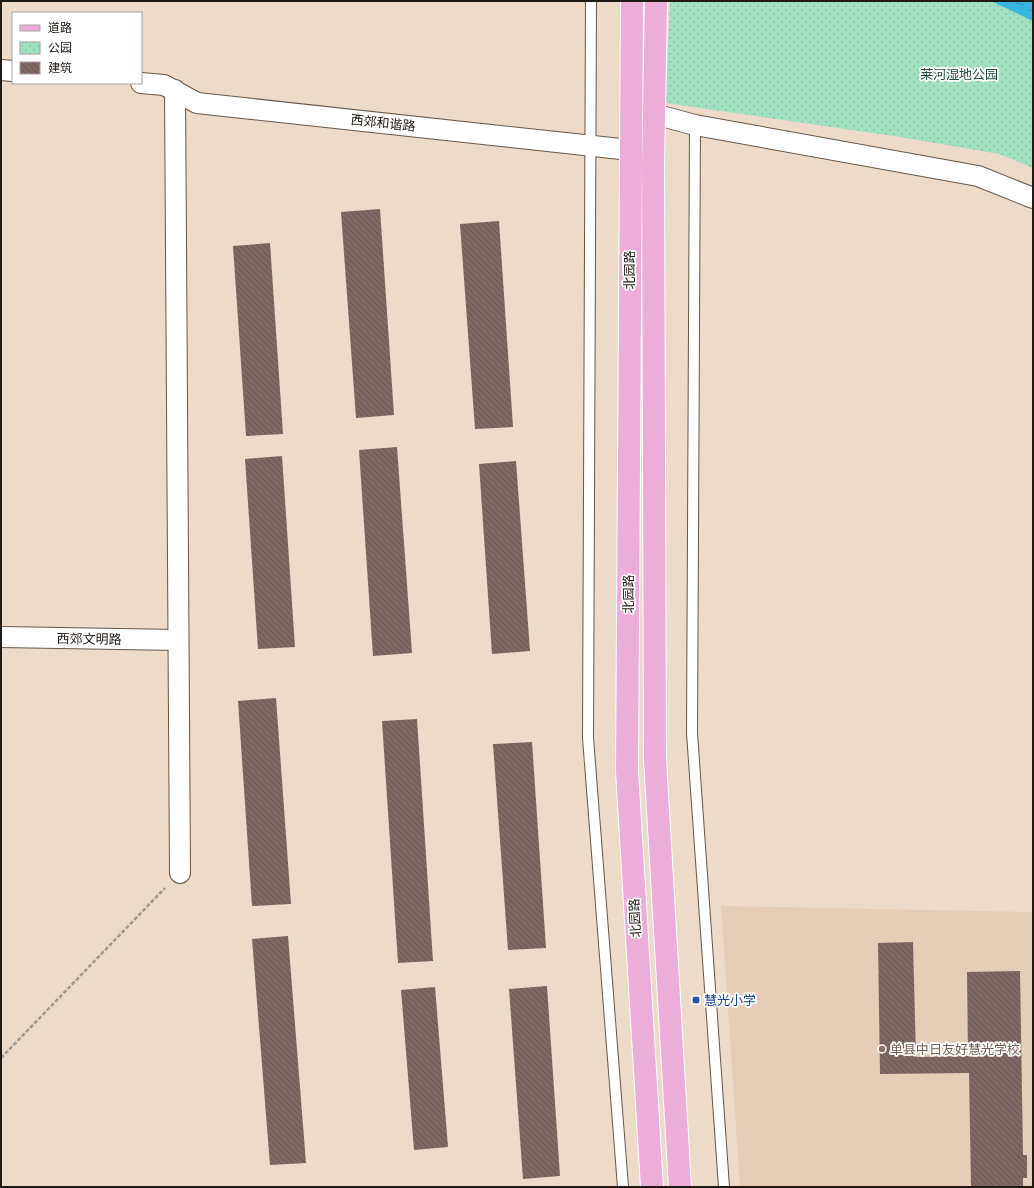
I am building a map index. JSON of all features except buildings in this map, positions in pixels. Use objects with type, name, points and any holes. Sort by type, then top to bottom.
[{"type":"main road","name":"北园路","points":[[632,1],[626,771],[652,1187]]},
{"type":"main road","name":"北园路","points":[[656,1],[653,166],[655,759],[680,1187]]},
{"type":"street","points":[[1,70],[12,71]]},
{"type":"street","name":"西郊和谐路","points":[[142,83],[164,85],[197,103],[630,150]]},
{"type":"street","points":[[175,90],[180,873]]},
{"type":"street","points":[[654,114],[695,125],[978,176],[1033,198]]},
{"type":"street","name":"西郊文明路","points":[[1,637],[178,640]]},
{"type":"lane","points":[[591,1],[588,738],[623,1187]]},
{"type":"lane","points":[[695,125],[692,733],[724,1187]]},
{"type":"path","points":[[1,1058],[180,873]]},
{"type":"shaded area","name":"单县中日友好慧光学校","points":[[721,906],[1033,912],[1033,1187],[740,1187]]},
{"type":"green space","name":"莱河湿地公园","points":[[670,1],[1033,1],[1033,168],[999,154],[900,137],[666,103]]},
{"type":"water","points":[[991,1],[1033,1],[1033,21]]},
{"type":"place","name":"慧光小学","points":[[696,1000]]},
{"type":"place","name":"单县中日友好慧光学校","points":[[882,1049]]}]
